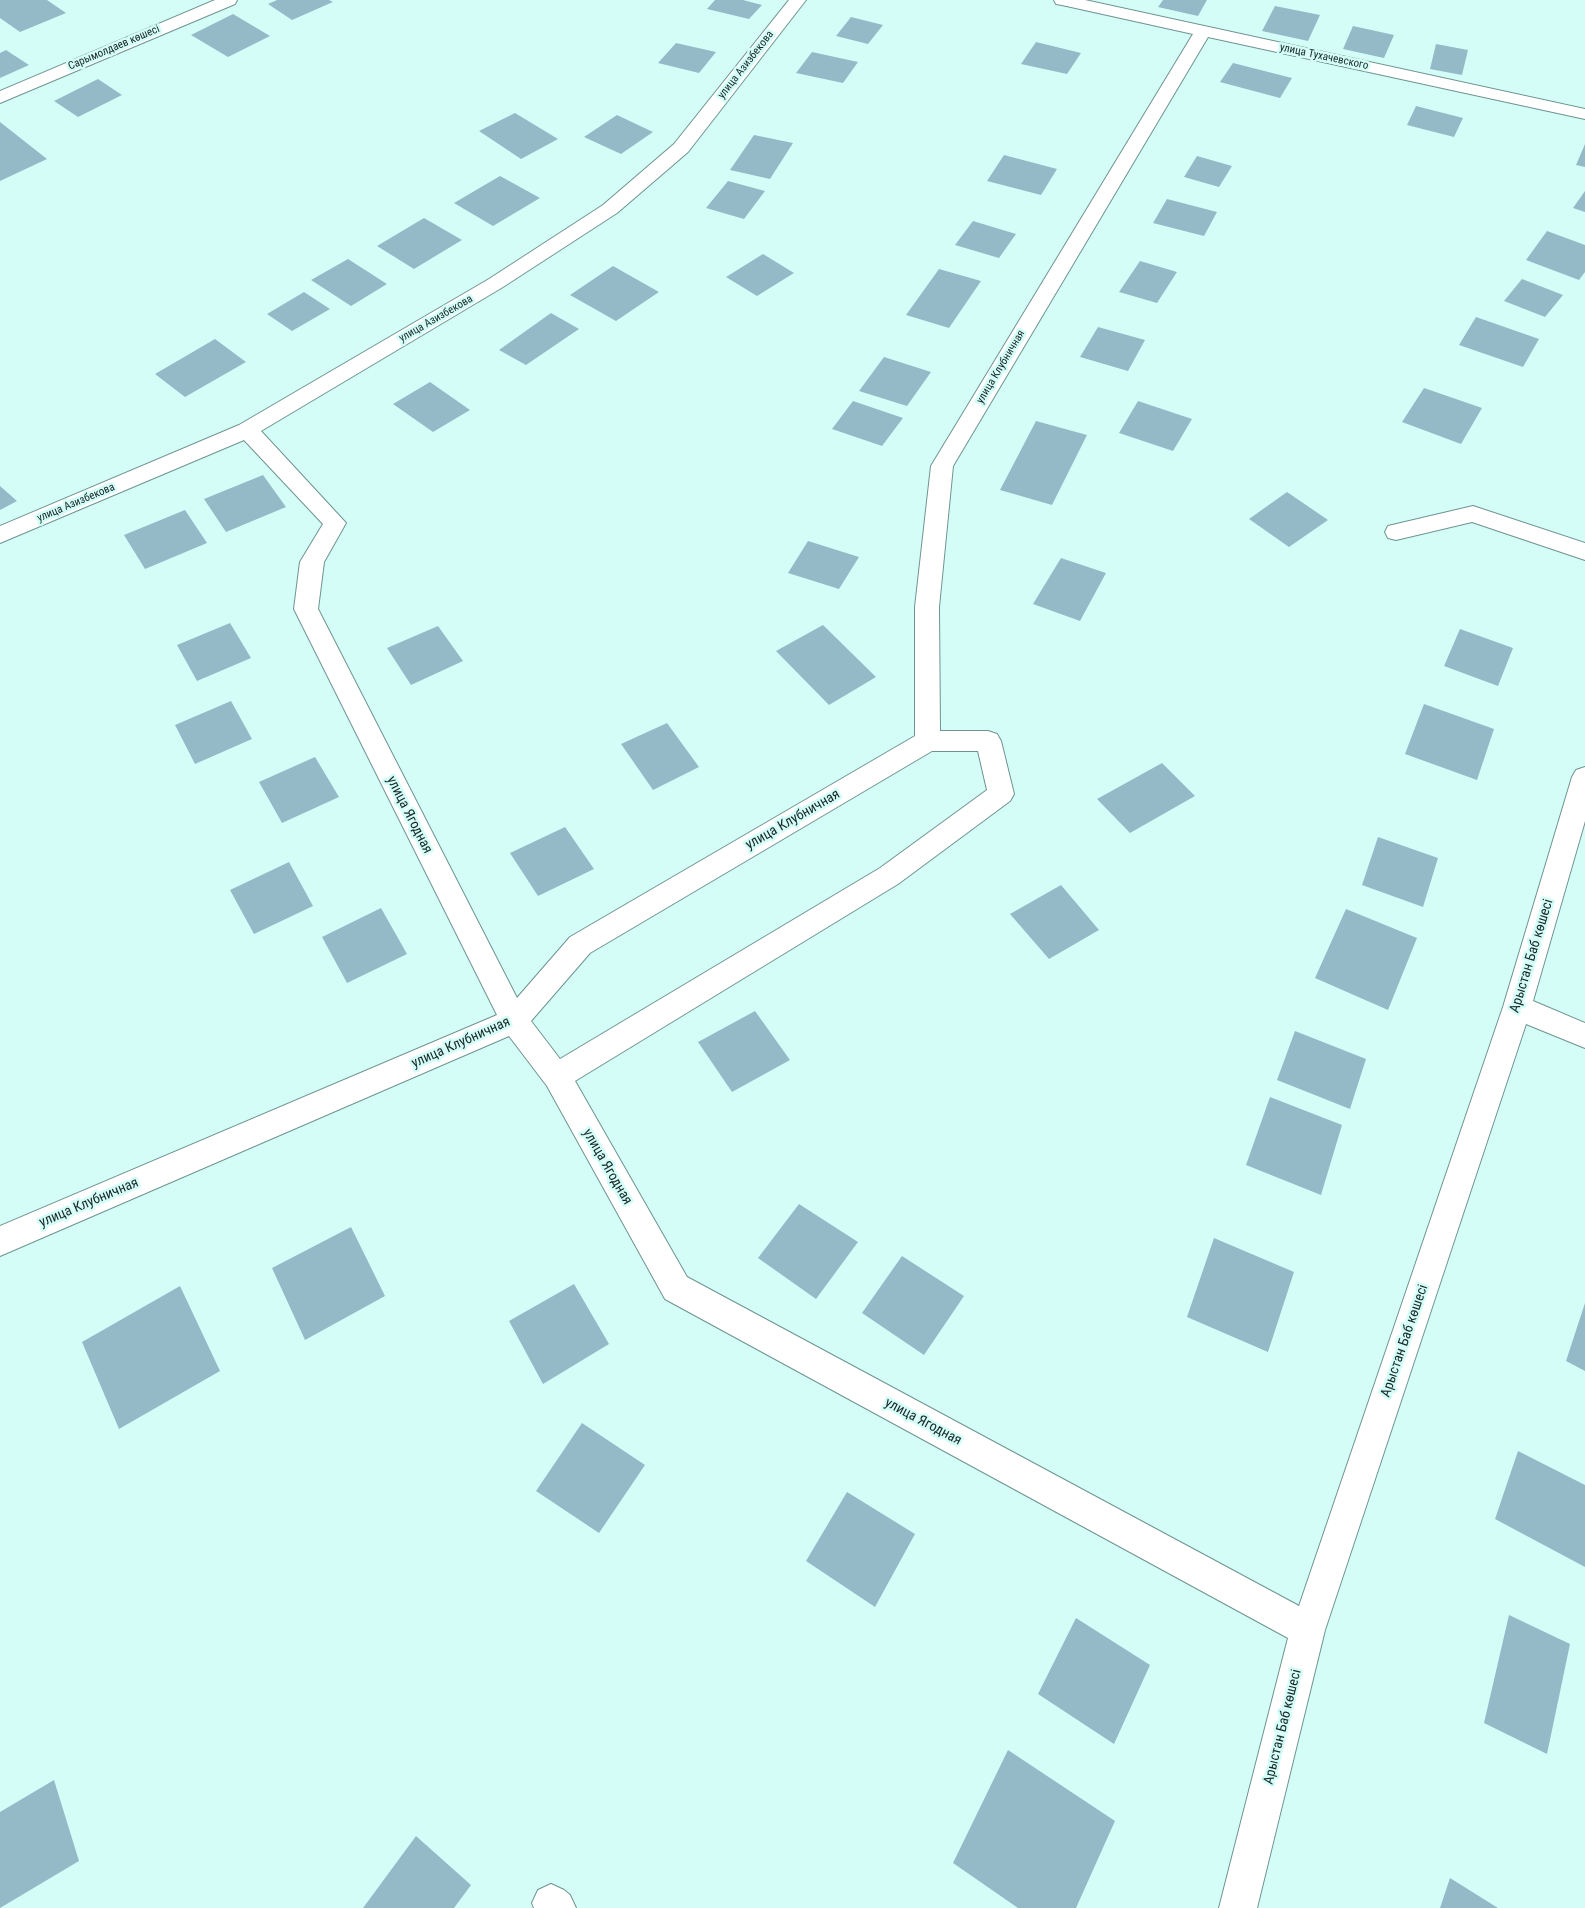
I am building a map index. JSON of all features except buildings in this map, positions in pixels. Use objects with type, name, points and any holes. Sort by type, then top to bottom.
[{"type":"street","name":"Сарымолдаев көшесі","points":[[0,98],[229,0]]},
{"type":"street","name":"улица Азизбекова","points":[[0,535],[246,430],[496,283],[610,209],[681,148],[798,0]]},
{"type":"street","name":"улица Тухачевского","points":[[1062,0],[1585,114]]},
{"type":"street","name":"улица Клубничная","points":[[928,741],[927,607],[942,466],[1203,30]]},
{"type":"street","name":"улица Ягодная","points":[[246,430],[336,523],[312,562],[306,609],[514,1022],[557,1077],[676,1288],[1308,1630]]},
{"type":"street","points":[[1396,532],[1473,514],[1585,552]]},
{"type":"street","name":"улица Клубничная","points":[[0,1241],[514,1022],[580,945],[928,741],[988,740],[1001,794],[889,876],[557,1077]]},
{"type":"street","name":"Арыстан Баб көшесі","points":[[1238,1908],[1308,1630],[1517,1007],[1585,777]]},
{"type":"street","points":[[1517,1007],[1585,1036]]}]
